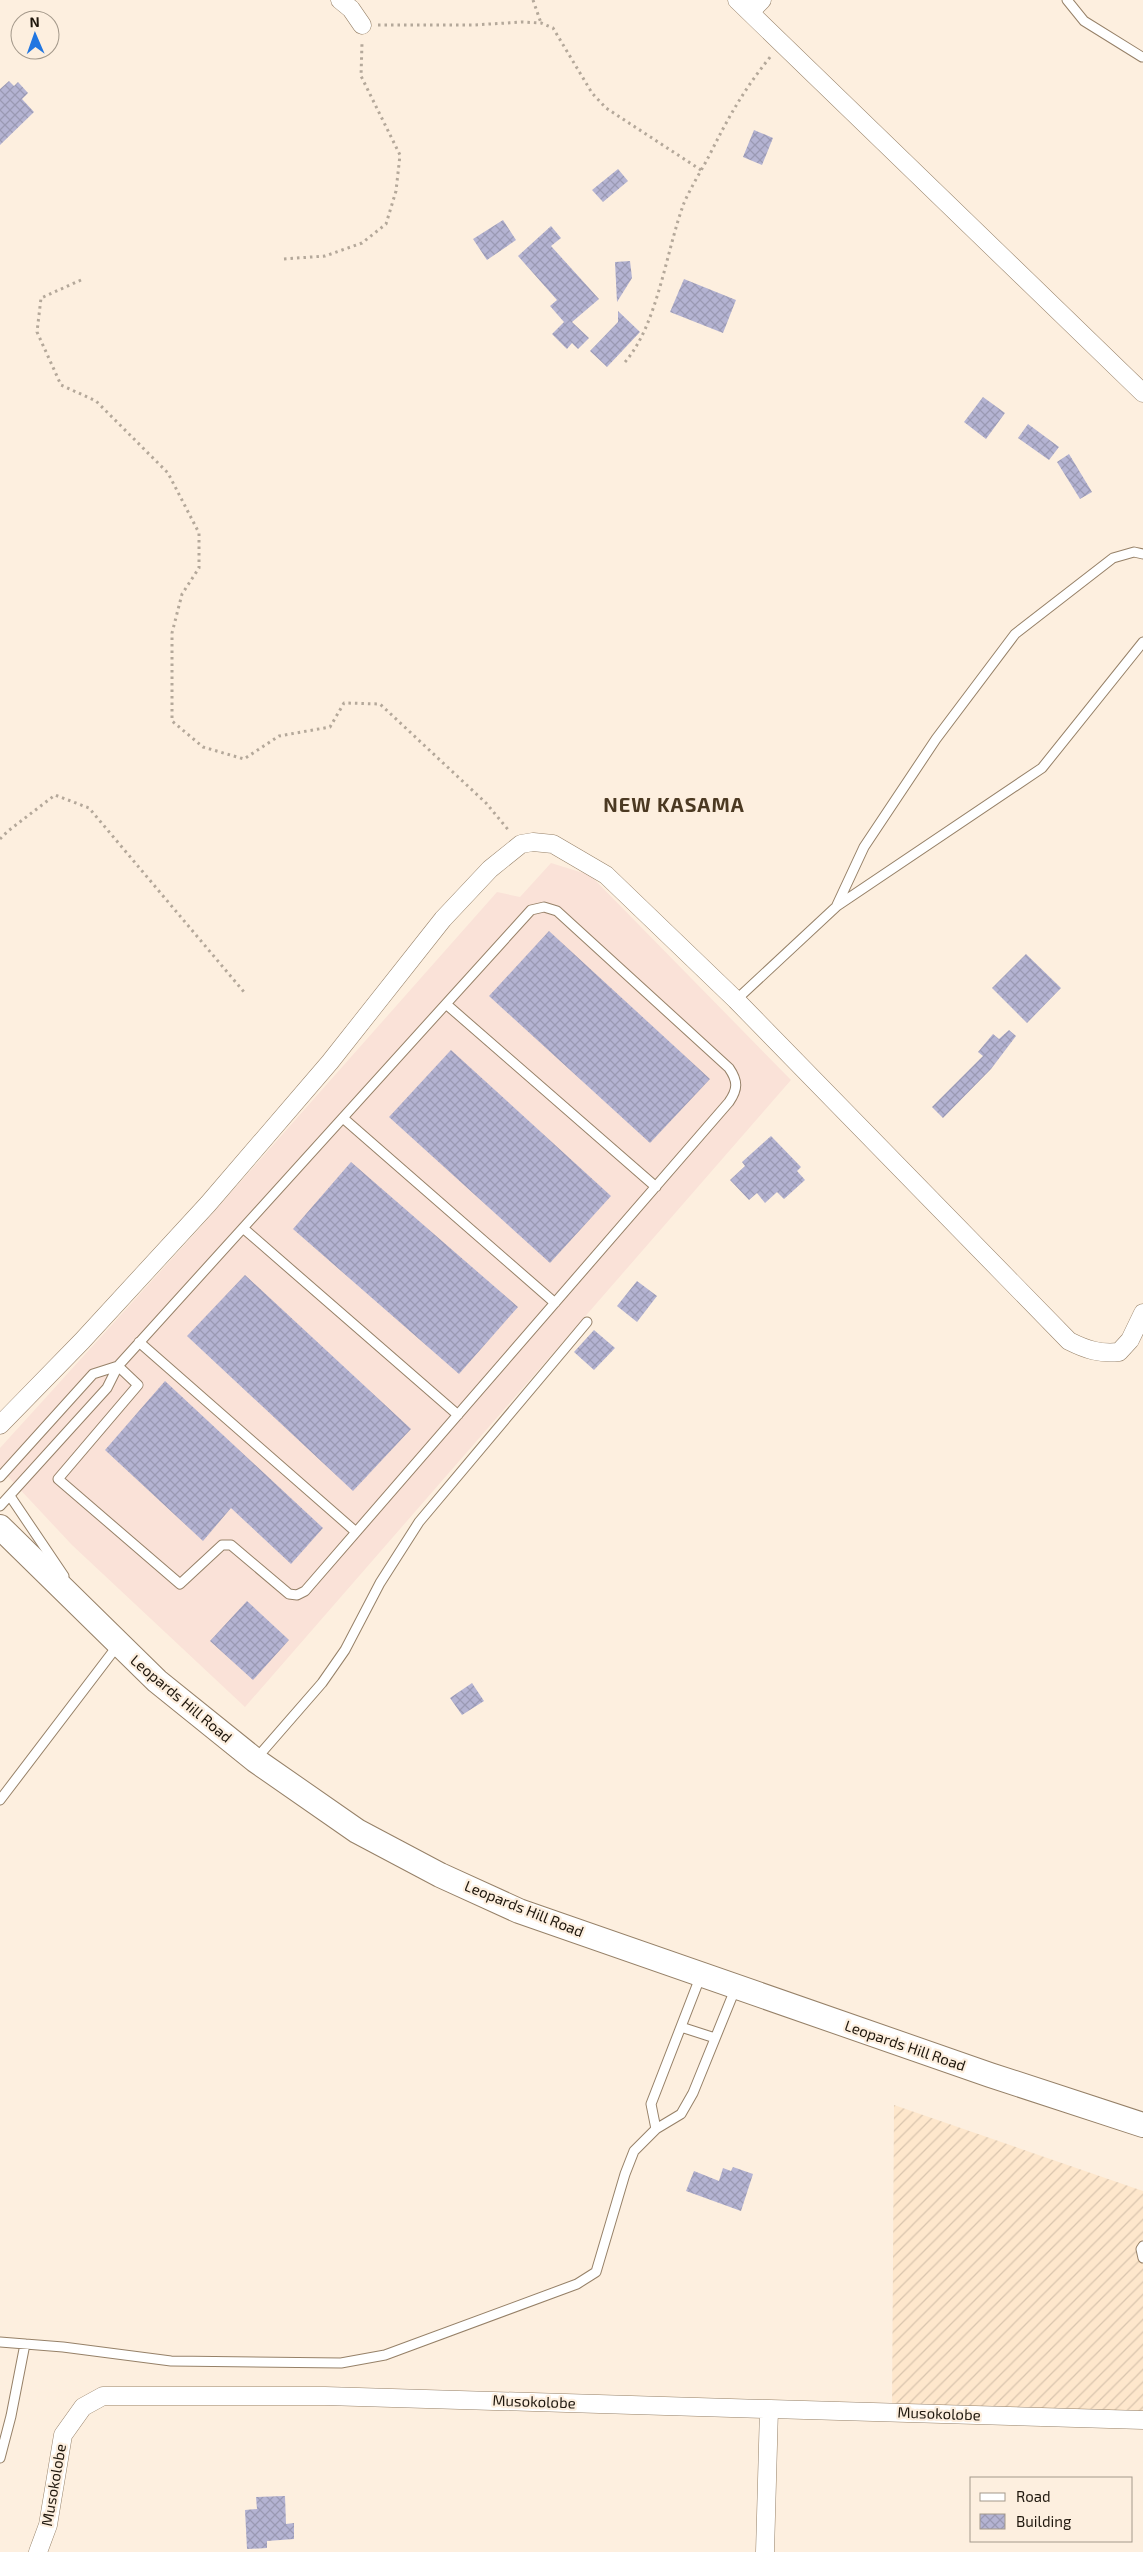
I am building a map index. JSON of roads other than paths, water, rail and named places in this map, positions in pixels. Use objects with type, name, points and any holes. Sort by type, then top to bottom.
[{"type":"main road","name":"Leopards Hill Road","points":[[0,1526],[156,1681],[255,1760],[357,1831],[440,1875],[519,1911],[736,1988],[1143,2125]]},
{"type":"street","points":[[340,0],[351,9],[362,25]]},
{"type":"street","points":[[737,0],[756,6],[783,42],[1143,393]]},
{"type":"street","points":[[0,1426],[82,1341],[214,1197],[330,1062],[444,919],[490,869],[521,844],[533,842],[553,844],[606,875],[736,1000],[1069,1341],[1096,1352],[1119,1352],[1130,1340],[1143,1313]]},
{"type":"street","name":"Musokolobe","points":[[38,2552],[48,2525],[63,2435],[83,2407],[104,2396],[325,2396],[1143,2420]]},
{"type":"street","points":[[765,2552],[769,2409]]},
{"type":"lane","points":[[1067,0],[1084,20],[1142,57]]},
{"type":"lane","points":[[837,906],[864,847],[936,739],[1015,634],[1113,558],[1134,552],[1143,554]]},
{"type":"lane","points":[[736,1000],[837,906],[1042,768],[1143,642]]},
{"type":"lane","points":[[0,1506],[107,1388],[118,1366],[139,1342],[531,910],[544,907],[557,911],[729,1068],[736,1078],[736,1092],[730,1102],[305,1591],[297,1595],[289,1594],[279,1587],[231,1545],[226,1544],[222,1545],[180,1584],[58,1479],[138,1384],[118,1366]]},
{"type":"lane","points":[[446,1004],[656,1187]]},
{"type":"lane","points":[[343,1118],[555,1303]]},
{"type":"lane","points":[[243,1228],[458,1415]]},
{"type":"lane","points":[[255,1760],[322,1683],[346,1650],[380,1583],[419,1522],[587,1322]]},
{"type":"lane","points":[[139,1342],[356,1532]]},
{"type":"lane","points":[[0,1477],[93,1374],[118,1366]]},
{"type":"lane","points":[[10,1496],[92,1618]]},
{"type":"lane","points":[[0,1800],[118,1644]]},
{"type":"lane","points":[[656,2130],[651,2104],[700,1975]]},
{"type":"lane","points":[[0,2342],[171,2361],[341,2363],[385,2355],[506,2312],[577,2284],[596,2272],[625,2174],[634,2151],[656,2130],[681,2114],[693,2092],[736,1988]]},
{"type":"lane","points":[[681,2027],[715,2038]]},
{"type":"lane","points":[[1143,2246],[1141,2249],[1143,2258]]},
{"type":"lane","points":[[0,2458],[11,2416],[25,2344]]},
{"type":"district","name":"NEW KASAMA","points":[[674,805]]}]
